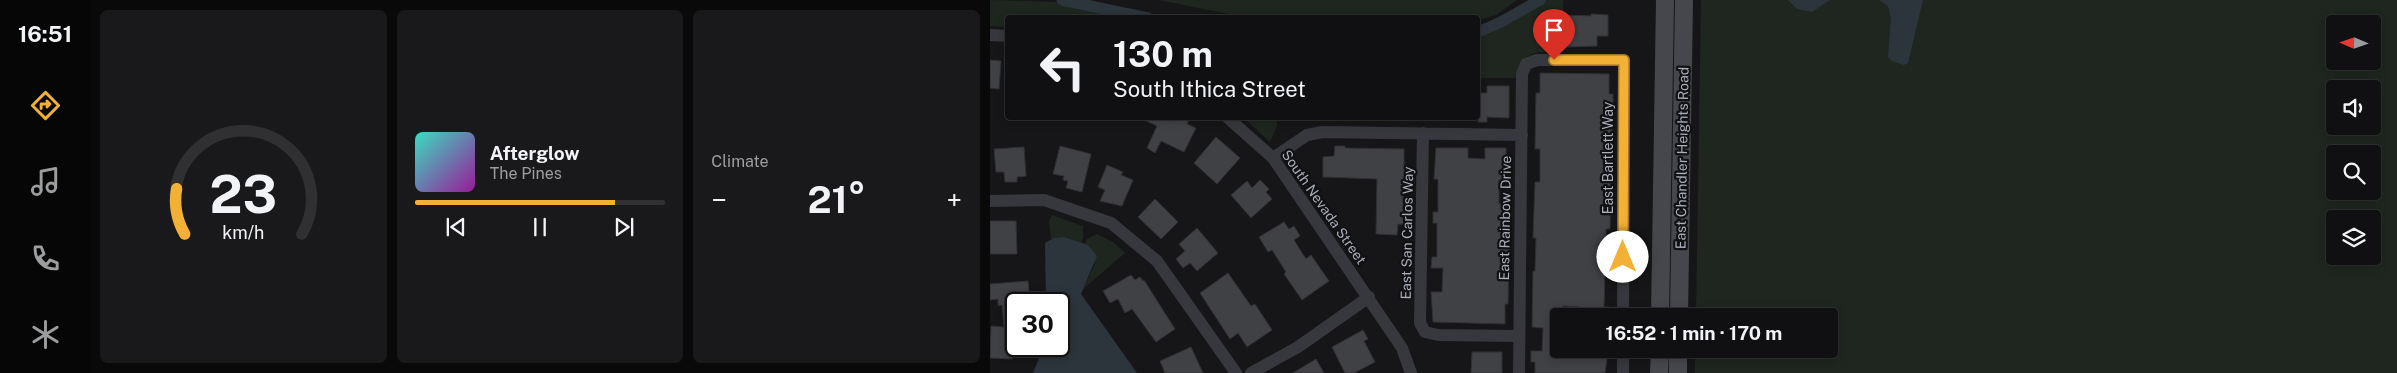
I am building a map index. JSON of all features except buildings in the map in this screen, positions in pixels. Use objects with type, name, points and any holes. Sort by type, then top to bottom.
[{"type":"main road","name":"East Chandler Heights Road","points":[[1660,308],[1666,0]]},
{"type":"main road","name":"East Chandler Heights Road","points":[[1679,308],[1684,0]]},
{"type":"main road","points":[[1659,373],[1660,358]]},
{"type":"main road","points":[[1678,358],[1678,373]]},
{"type":"street","points":[[990,35],[1005,36]]},
{"type":"street","name":"East Bartlett Way","points":[[1526,64],[1537,60],[1624,60],[1623,308]]},
{"type":"street","name":"East Rainbow Drive","points":[[1519,373],[1522,74],[1526,64]]},
{"type":"street","name":"South Nevada Street","points":[[1230,120],[1273,158],[1369,297]]},
{"type":"street","points":[[1273,158],[1307,135],[1323,132],[1522,135]]},
{"type":"street","name":"East San Carlos Way","points":[[1423,133],[1420,323],[1425,332],[1438,335],[1518,336]]},
{"type":"street","points":[[990,201],[1044,200],[1112,223],[1157,261],[1236,373]]},
{"type":"street","points":[[1251,373],[1298,347],[1369,297],[1402,348],[1411,373]]},
{"type":"street","points":[[1622,373],[1623,358]]},
{"type":"shaded area","points":[[990,0],[1058,2],[1124,15],[1005,15],[1005,27],[990,26]]},
{"type":"shaded area","points":[[1159,0],[1517,0],[1496,15],[1480,19],[1480,15],[1233,15]]},
{"type":"shaded area","points":[[1545,0],[1563,0],[1564,52],[1539,52],[1532,54],[1522,61],[1515,78],[1480,78],[1480,33]]},
{"type":"shaded area","points":[[1701,0],[2397,0],[2397,373],[1695,373],[1695,358],[1838,358],[1838,308],[1696,308]]},
{"type":"shaded area","points":[[1788,0],[1830,0],[1812,12],[1797,9]]},
{"type":"shaded area","points":[[1879,0],[1923,0],[1908,63],[1904,65],[1892,61],[1888,57],[1891,18],[1888,6]]},
{"type":"shaded area","points":[[1246,120],[1277,120],[1277,126],[1270,142]]},
{"type":"shaded area","points":[[1052,215],[1083,226],[1081,243],[1064,237],[1051,239],[1049,221]]},
{"type":"shaded area","points":[[1097,234],[1113,242],[1125,253],[1083,289],[1095,264],[1085,244],[1087,239]]},
{"type":"shaded area","points":[[1064,237],[1088,245],[1097,256],[1081,294],[1137,373],[1033,373],[1040,357],[1070,357],[1070,292],[1046,292],[1045,243],[1054,238]]},
{"type":"waterway","points":[[1062,0],[1134,15]]},
{"type":"waterway","points":[[1480,31],[1501,22],[1540,0]]},
{"type":"route","points":[[1554,60],[1624,60],[1623,257]]}]
